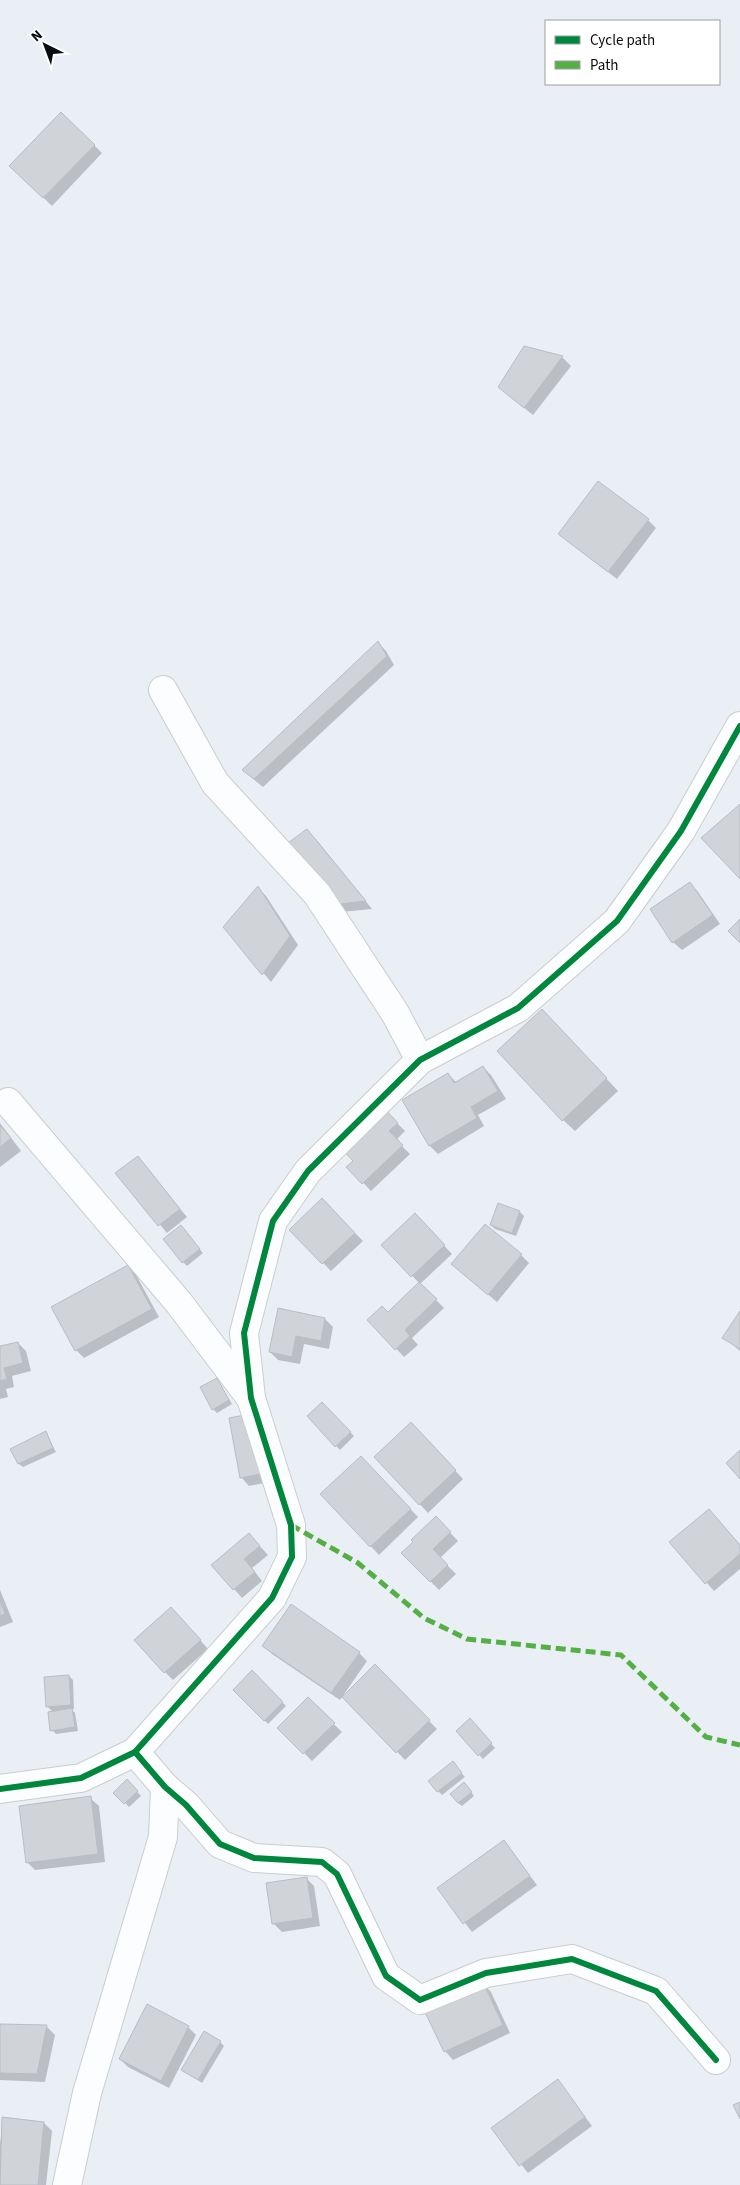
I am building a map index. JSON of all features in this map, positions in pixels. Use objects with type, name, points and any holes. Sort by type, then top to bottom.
[{"type":"street","points":[[163,690],[215,783],[317,894],[395,1014],[420,1060]]},
{"type":"street","points":[[0,1789],[82,1778],[135,1752],[272,1598],[292,1557],[291,1525],[251,1398],[244,1333],[273,1221],[308,1171],[420,1060],[518,1008],[616,921],[681,831],[740,726]]},
{"type":"street","points":[[8,1102],[180,1303],[251,1398]]},
{"type":"street","points":[[135,1752],[165,1787],[186,1805],[220,1844],[254,1858],[322,1862],[337,1874],[386,1976],[420,2000],[486,1972],[572,1959],[656,1991],[716,2060]]},
{"type":"street","points":[[67,2185],[87,2093],[163,1837],[165,1787]]},
{"type":"building","points":[[61,112],[95,145],[43,198],[9,166]]},
{"type":"building","points":[[524,346],[563,356],[524,408],[498,387]]},
{"type":"building","points":[[598,481],[649,519],[608,572],[558,534]]},
{"type":"building","points":[[378,641],[387,656],[254,779],[242,770]]},
{"type":"building","points":[[740,804],[740,879],[701,838]]},
{"type":"building","points":[[307,829],[366,901],[332,905],[284,846]]},
{"type":"building","points":[[690,882],[713,915],[672,943],[650,909]]},
{"type":"building","points":[[258,886],[290,936],[262,975],[223,927]]},
{"type":"building","points":[[740,919],[740,943],[728,931]]},
{"type":"building","points":[[542,1009],[607,1078],[562,1121],[497,1051]]},
{"type":"building","points":[[483,1066],[498,1091],[471,1107],[477,1118],[429,1146],[402,1100],[448,1073],[454,1083]]},
{"type":"building","points":[[383,1107],[398,1123],[389,1131],[403,1145],[362,1184],[346,1167],[353,1161],[340,1147]]},
{"type":"building","points":[[0,1125],[11,1138],[0,1147]]},
{"type":"building","points":[[138,1156],[180,1209],[158,1226],[115,1173]]},
{"type":"building","points":[[322,1198],[355,1233],[322,1264],[289,1230]]},
{"type":"building","points":[[498,1203],[520,1211],[512,1233],[490,1225]]},
{"type":"building","points":[[415,1213],[445,1245],[411,1277],[381,1245]]},
{"type":"building","points":[[485,1224],[522,1254],[488,1295],[451,1264]]},
{"type":"building","points":[[181,1225],[200,1249],[182,1263],[163,1239]]},
{"type":"building","points":[[128,1265],[152,1309],[75,1351],[51,1307]]},
{"type":"building","points":[[419,1282],[437,1299],[405,1330],[410,1336],[395,1350],[367,1320],[382,1306],[388,1312]]},
{"type":"building","points":[[278,1308],[325,1318],[321,1341],[296,1336],[292,1357],[269,1352]]},
{"type":"building","points":[[740,1311],[740,1349],[722,1338]]},
{"type":"building","points":[[18,1342],[23,1363],[4,1368],[7,1379],[0,1381],[0,1346]]},
{"type":"building","points":[[217,1378],[229,1400],[212,1410],[200,1387]]},
{"type":"building","points":[[322,1402],[351,1432],[335,1447],[307,1416]]},
{"type":"building","points":[[250,1414],[261,1474],[240,1478],[229,1418]]},
{"type":"building","points":[[411,1422],[456,1470],[419,1505],[374,1457]]},
{"type":"building","points":[[46,1431],[53,1448],[18,1464],[10,1449]]},
{"type":"building","points":[[740,1450],[740,1479],[726,1463]]},
{"type":"building","points":[[361,1456],[411,1509],[370,1547],[320,1494]]},
{"type":"building","points":[[709,1509],[740,1545],[740,1554],[705,1584],[669,1542]]},
{"type":"building","points":[[436,1516],[451,1532],[433,1549],[448,1565],[430,1582],[401,1553],[413,1542],[411,1540]]},
{"type":"building","points":[[249,1533],[260,1546],[244,1559],[255,1572],[233,1590],[211,1565]]},
{"type":"building","points":[[0,1600],[5,1614],[0,1616]]},
{"type":"building","points":[[291,1604],[360,1652],[331,1693],[262,1646]]},
{"type":"building","points":[[171,1607],[201,1640],[164,1673],[134,1640]]},
{"type":"building","points":[[375,1664],[430,1720],[396,1753],[342,1697]]},
{"type":"building","points":[[252,1670],[283,1702],[264,1721],[233,1690]]},
{"type":"building","points":[[69,1675],[71,1705],[46,1707],[44,1677]]},
{"type":"building","points":[[308,1697],[335,1723],[303,1754],[277,1728]]},
{"type":"building","points":[[72,1708],[75,1727],[50,1731],[48,1712]]},
{"type":"building","points":[[470,1718],[492,1743],[478,1756],[456,1731]]},
{"type":"building","points":[[453,1761],[462,1773],[437,1792],[428,1781]]},
{"type":"building","points":[[127,1779],[138,1791],[124,1804],[113,1793]]},
{"type":"building","points":[[464,1782],[472,1792],[458,1803],[450,1794]]},
{"type":"building","points":[[91,1796],[98,1854],[26,1863],[19,1806]]},
{"type":"building","points":[[504,1840],[530,1876],[463,1924],[437,1888]]},
{"type":"building","points":[[307,1877],[313,1918],[272,1924],[266,1883]]},
{"type":"building","points":[[483,1982],[503,2025],[444,2052],[424,2010]]},
{"type":"building","points":[[147,2004],[189,2026],[161,2081],[119,2059]]},
{"type":"building","points":[[0,2024],[47,2025],[37,2074],[0,2073]]},
{"type":"building","points":[[204,2031],[221,2041],[198,2080],[181,2070]]},
{"type":"building","points":[[558,2079],[585,2117],[519,2166],[491,2128]]},
{"type":"building","points":[[740,2102],[740,2119],[733,2105]]},
{"type":"building","points":[[2,2117],[44,2122],[38,2185],[0,2185]]},
{"type":"marked path","points":[[291,1525],[358,1563],[424,1618],[467,1639],[621,1655],[706,1737],[740,1745]]},
{"type":"cycle path","points":[[0,1789],[81,1778],[135,1752],[272,1598],[292,1557],[291,1525],[251,1398],[244,1333],[273,1221],[308,1171],[420,1060],[518,1008],[617,921],[681,831],[740,726]]},
{"type":"cycle path","points":[[135,1752],[165,1787],[186,1805],[220,1844],[254,1858],[322,1862],[337,1874],[386,1976],[420,2000],[486,1973],[572,1959],[656,1991],[716,2060]]}]
